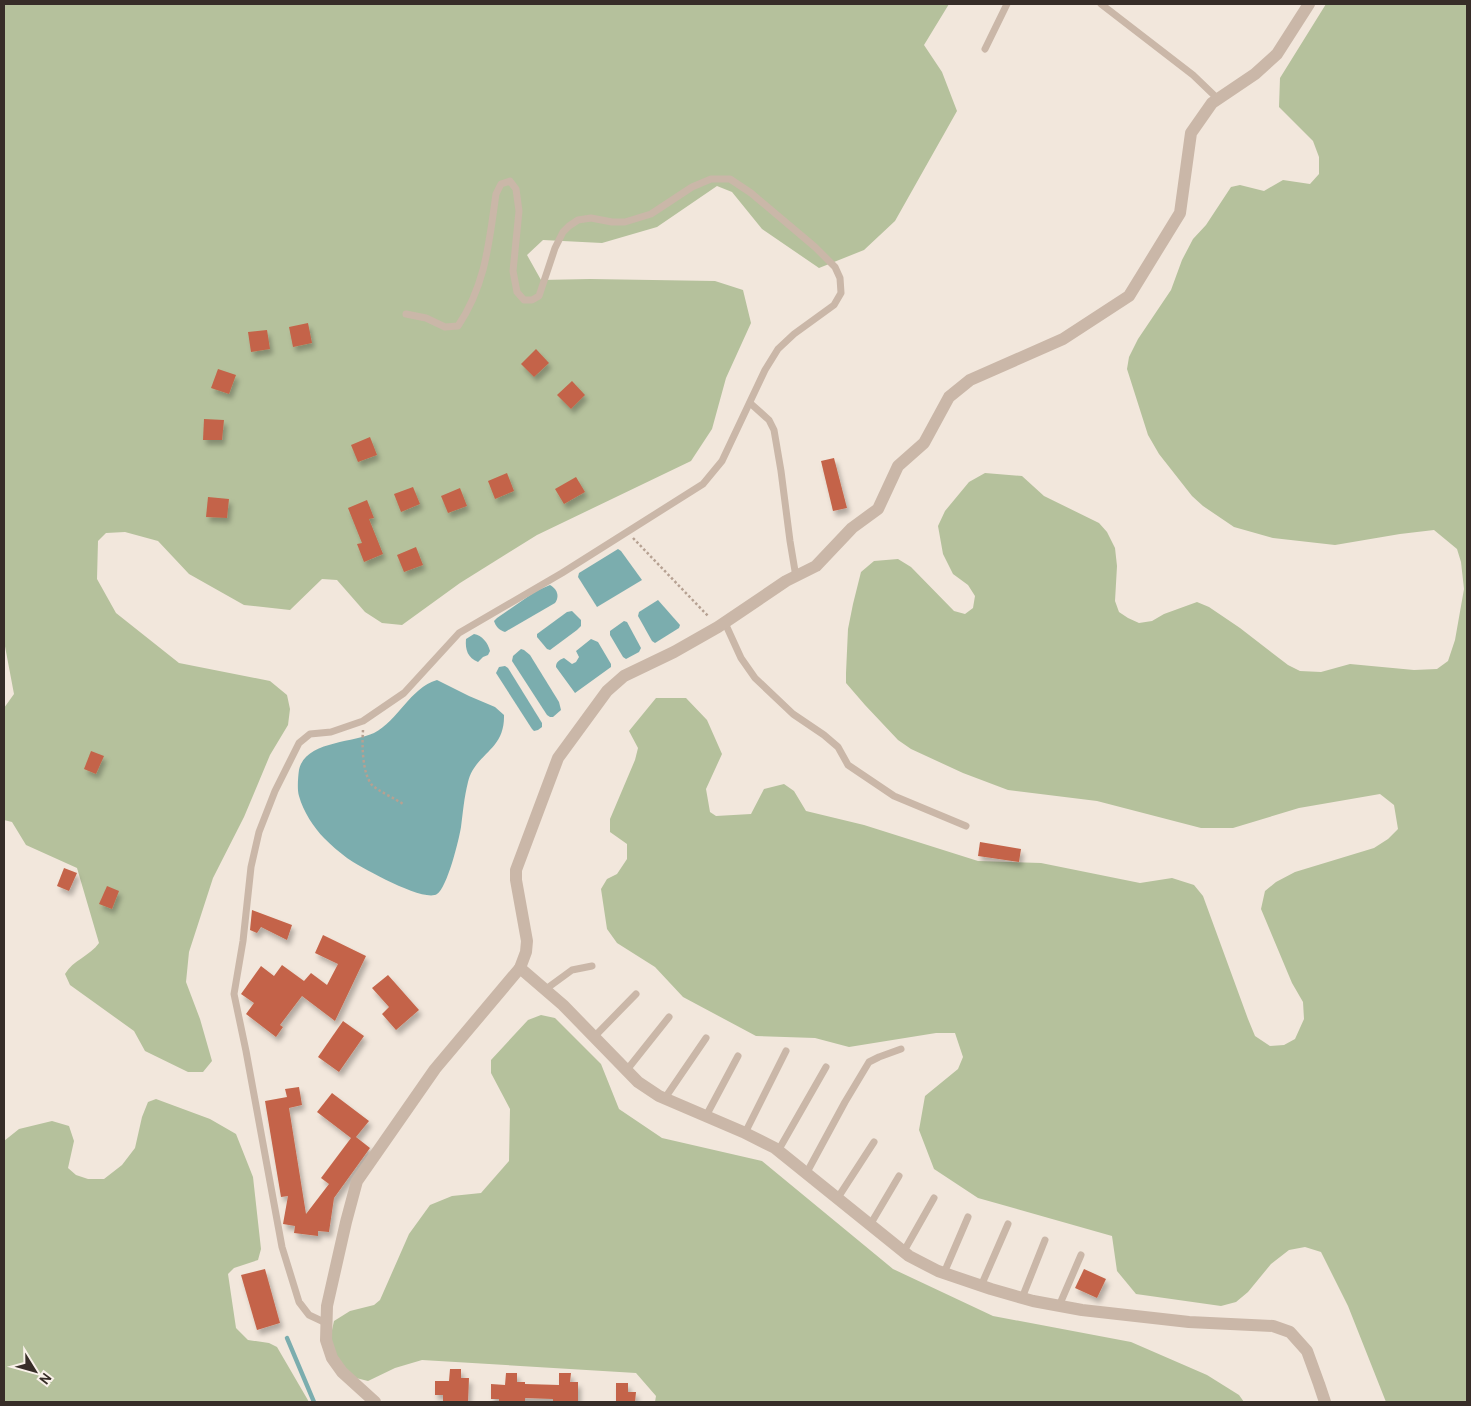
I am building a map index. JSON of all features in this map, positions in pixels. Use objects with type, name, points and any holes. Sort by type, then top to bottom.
[{"type":"street","points":[[374,1402],[342,1372],[332,1358],[326,1340],[327,1306],[357,1180],[434,1069],[520,968],[526,952],[527,941],[516,880],[516,870],[558,758],[607,691],[624,676],[674,652],[721,625],[786,581],[816,566],[852,528],[878,509],[898,466],[924,443],[949,397],[970,380],[1063,339],[1129,296],[1180,213],[1191,134],[1212,104],[1255,74],[1277,54],[1310,4]]},
{"type":"street","points":[[520,968],[546,989],[638,1082],[665,1098],[745,1133],[778,1151],[909,1256],[944,1273],[982,1286],[1022,1298],[1059,1306],[1188,1322],[1273,1326],[1290,1332],[1307,1351],[1325,1402]]},
{"type":"lane","points":[[985,49],[1008,4]]},
{"type":"lane","points":[[1101,4],[1193,75],[1218,99]]},
{"type":"lane","points":[[326,1323],[309,1315],[299,1302],[282,1247],[234,994],[251,867],[259,832],[299,743],[310,734],[331,732],[363,721],[404,693],[459,633],[562,573],[703,484],[722,461],[765,370],[778,349],[794,334],[834,305],[841,293],[840,278],[835,267],[814,247],[751,193],[730,179],[711,178],[692,186],[651,214],[625,222],[612,222],[591,218],[578,220],[563,232],[555,248],[540,296],[532,300],[524,300],[517,292],[513,271],[519,211],[516,189],[510,181],[500,184],[496,194],[486,262],[481,280],[465,316],[458,326],[444,327],[426,318],[406,314]]},
{"type":"lane","points":[[750,403],[769,420],[774,430],[782,471],[796,576]]},
{"type":"lane","points":[[721,625],[755,678],[793,714],[838,747],[848,765],[894,796],[966,826]]},
{"type":"lane","points":[[546,989],[572,970],[592,966]]},
{"type":"lane","points":[[594,1037],[636,994]]},
{"type":"lane","points":[[626,1071],[668,1017]]},
{"type":"lane","points":[[665,1098],[706,1038]]},
{"type":"lane","points":[[806,1174],[865,1067],[869,1062],[879,1057],[901,1050]]},
{"type":"lane","points":[[745,1133],[786,1051]]},
{"type":"lane","points":[[706,1116],[738,1056]]},
{"type":"lane","points":[[778,1151],[826,1067]]},
{"type":"lane","points":[[837,1199],[874,1142]]},
{"type":"lane","points":[[870,1225],[899,1176]]},
{"type":"lane","points":[[904,1251],[934,1198]]},
{"type":"lane","points":[[944,1273],[968,1216]]},
{"type":"lane","points":[[982,1286],[1008,1224]]},
{"type":"lane","points":[[1022,1298],[1046,1240]]},
{"type":"lane","points":[[1059,1306],[1080,1255]]},
{"type":"path","points":[[627,532],[721,625]]},
{"type":"path","points":[[363,721],[362,753],[372,785],[403,804]]},
{"type":"green space","points":[[4,4],[949,4],[924,45],[942,72],[957,111],[895,221],[864,250],[819,268],[762,229],[732,192],[717,186],[657,227],[602,243],[543,240],[527,255],[541,280],[715,281],[743,290],[751,323],[726,378],[712,429],[691,461],[537,535],[460,583],[402,625],[382,623],[365,612],[337,580],[322,579],[290,610],[244,605],[189,574],[158,541],[125,532],[106,533],[98,541],[97,579],[116,613],[179,663],[270,681],[287,695],[290,709],[288,725],[270,755],[244,817],[213,878],[189,952],[186,982],[200,1019],[212,1061],[203,1072],[188,1072],[145,1051],[134,1031],[70,985],[65,974],[68,969],[99,943],[77,868],[26,845],[12,822],[4,820],[4,708],[14,694],[4,641]]},
{"type":"green space","points":[[1326,4],[1467,4],[1467,1402],[1386,1402],[1348,1306],[1321,1252],[1305,1247],[1289,1250],[1271,1264],[1248,1292],[1236,1302],[1221,1306],[1136,1294],[1117,1271],[1112,1236],[978,1198],[934,1169],[919,1130],[925,1096],[958,1069],[963,1057],[955,1033],[936,1033],[849,1047],[815,1038],[756,1036],[683,997],[655,967],[617,943],[607,929],[601,889],[607,879],[617,874],[627,859],[627,844],[610,832],[610,819],[635,760],[638,748],[629,731],[656,698],[686,698],[707,720],[722,754],[706,789],[710,812],[716,816],[751,814],[764,789],[784,784],[794,791],[806,811],[864,825],[978,861],[1041,863],[1140,883],[1172,878],[1194,885],[1203,896],[1255,1036],[1270,1046],[1284,1045],[1295,1039],[1304,1019],[1303,1002],[1292,983],[1261,909],[1265,891],[1276,882],[1295,872],[1374,848],[1388,839],[1398,829],[1394,805],[1380,794],[1299,808],[1233,828],[1201,828],[1097,801],[1008,790],[963,773],[911,749],[898,740],[846,683],[846,673],[848,629],[861,572],[874,561],[898,559],[911,567],[954,611],[965,614],[973,608],[975,596],[968,585],[953,574],[943,554],[938,526],[945,511],[969,482],[985,473],[1022,476],[1044,496],[1099,523],[1107,532],[1115,548],[1117,566],[1115,601],[1119,612],[1139,623],[1152,621],[1164,614],[1197,602],[1209,607],[1288,665],[1300,671],[1321,672],[1350,664],[1414,670],[1437,669],[1448,661],[1455,640],[1464,589],[1461,562],[1457,549],[1434,530],[1335,545],[1273,538],[1234,527],[1203,506],[1192,496],[1159,454],[1148,435],[1127,369],[1129,357],[1138,339],[1171,290],[1182,260],[1193,239],[1206,225],[1231,187],[1240,185],[1264,191],[1283,180],[1310,184],[1319,174],[1319,157],[1313,141],[1279,107],[1280,78]]},
{"type":"green space","points":[[541,1015],[555,1018],[601,1064],[619,1109],[662,1138],[762,1161],[893,1269],[993,1316],[1131,1342],[1207,1375],[1239,1395],[1244,1402],[655,1402],[656,1396],[636,1373],[422,1360],[395,1368],[368,1381],[356,1378],[343,1371],[330,1339],[334,1321],[350,1311],[374,1305],[380,1300],[409,1234],[430,1205],[452,1196],[481,1193],[509,1161],[510,1109],[491,1073],[491,1060],[528,1020]]},
{"type":"green space","points":[[156,1099],[210,1119],[236,1134],[253,1177],[261,1249],[258,1260],[234,1268],[228,1274],[236,1328],[248,1340],[269,1343],[277,1347],[309,1402],[4,1402],[4,1141],[19,1129],[52,1121],[69,1126],[74,1141],[68,1168],[76,1175],[88,1179],[104,1179],[122,1165],[135,1148],[142,1117],[148,1102]]},
{"type":"water","points":[[618,549],[642,580],[597,607],[578,577],[579,573]]},
{"type":"water","points":[[550,585],[557,593],[555,603],[505,632],[497,627],[494,621],[497,618],[536,591]]},
{"type":"water","points":[[658,600],[680,625],[679,628],[655,643],[638,616],[639,612]]},
{"type":"water","points":[[572,611],[581,620],[581,626],[550,650],[547,649],[537,637],[537,634],[567,612]]},
{"type":"water","points":[[624,621],[627,622],[641,648],[639,652],[626,659],[610,635],[610,631]]},
{"type":"water","points":[[474,634],[484,640],[490,651],[488,655],[478,662],[470,656],[466,647],[466,639]]},
{"type":"water","points":[[591,639],[598,642],[611,667],[575,693],[556,667],[559,660],[564,658],[572,664],[576,662],[579,657],[576,651]]},
{"type":"water","points":[[521,649],[530,655],[559,702],[561,710],[553,717],[547,715],[512,661],[513,656]]},
{"type":"water","points":[[505,666],[542,723],[542,727],[538,730],[534,731],[532,729],[496,673],[499,667]]},
{"type":"water","points":[[437,680],[495,707],[504,715],[500,737],[477,764],[468,782],[458,842],[445,883],[437,894],[430,895],[406,889],[392,883],[338,851],[320,834],[309,819],[298,793],[298,783],[299,770],[303,760],[310,753],[331,744],[374,733],[390,721],[419,690]]},
{"type":"building","points":[[308,323],[312,343],[293,347],[289,327]]},
{"type":"building","points":[[267,330],[270,349],[251,352],[248,332]]},
{"type":"building","points":[[536,349],[549,363],[534,377],[521,364]]},
{"type":"building","points":[[218,369],[236,375],[229,394],[211,388]]},
{"type":"building","points":[[572,381],[585,395],[571,409],[557,395]]},
{"type":"building","points":[[204,419],[224,420],[222,440],[203,440]]},
{"type":"building","points":[[370,437],[377,455],[358,462],[351,445]]},
{"type":"building","points":[[834,458],[847,508],[833,511],[821,461]]},
{"type":"building","points":[[507,473],[514,491],[495,499],[488,481]]},
{"type":"building","points":[[576,477],[585,492],[564,504],[555,489]]},
{"type":"building","points":[[413,487],[420,504],[401,512],[394,494]]},
{"type":"building","points":[[460,488],[467,506],[448,513],[441,496]]},
{"type":"building","points":[[208,497],[229,499],[227,518],[206,517]]},
{"type":"building","points":[[367,500],[374,518],[369,519],[383,554],[364,562],[357,544],[362,543],[348,508]]},
{"type":"building","points":[[416,547],[423,565],[404,572],[397,555]]},
{"type":"building","points":[[91,751],[104,756],[96,774],[84,769]]},
{"type":"building","points":[[980,842],[1021,849],[1019,862],[978,856]]},
{"type":"building","points":[[64,868],[77,873],[69,891],[57,886]]},
{"type":"building","points":[[107,886],[119,891],[112,909],[99,904]]},
{"type":"building","points":[[252,910],[292,925],[287,940],[261,927],[257,933],[250,930]]},
{"type":"building","points":[[323,935],[366,956],[335,1021],[302,996],[280,1025],[283,1027],[276,1037],[246,1014],[254,1003],[241,994],[261,966],[274,976],[282,965],[304,981],[311,973],[327,985],[338,964],[315,953]]},
{"type":"building","points":[[388,975],[419,1010],[396,1030],[382,1014],[389,1007],[372,988]]},
{"type":"building","points":[[343,1021],[364,1036],[339,1072],[318,1057]]},
{"type":"building","points":[[299,1087],[302,1105],[289,1108],[306,1214],[329,1184],[321,1178],[351,1138],[317,1112],[332,1093],[369,1121],[356,1137],[370,1148],[334,1198],[329,1232],[318,1231],[318,1236],[294,1233],[295,1226],[283,1224],[288,1196],[281,1197],[265,1101],[287,1097],[285,1089]]},
{"type":"building","points":[[265,1269],[280,1323],[257,1330],[241,1275]]},
{"type":"building","points":[[1084,1269],[1106,1279],[1097,1298],[1075,1288]]},
{"type":"building","points":[[450,1369],[461,1369],[461,1378],[469,1378],[468,1402],[443,1402],[443,1395],[435,1395],[435,1381],[449,1381]]},
{"type":"building","points":[[506,1373],[517,1373],[517,1382],[525,1382],[525,1384],[559,1385],[559,1373],[571,1373],[570,1382],[578,1382],[578,1402],[553,1402],[553,1399],[525,1398],[525,1402],[499,1402],[499,1399],[491,1399],[491,1384],[505,1385]]},
{"type":"building","points":[[616,1383],[628,1383],[628,1392],[636,1392],[635,1402],[616,1402]]},
{"type":"waterway","points":[[287,1338],[314,1402]]}]
